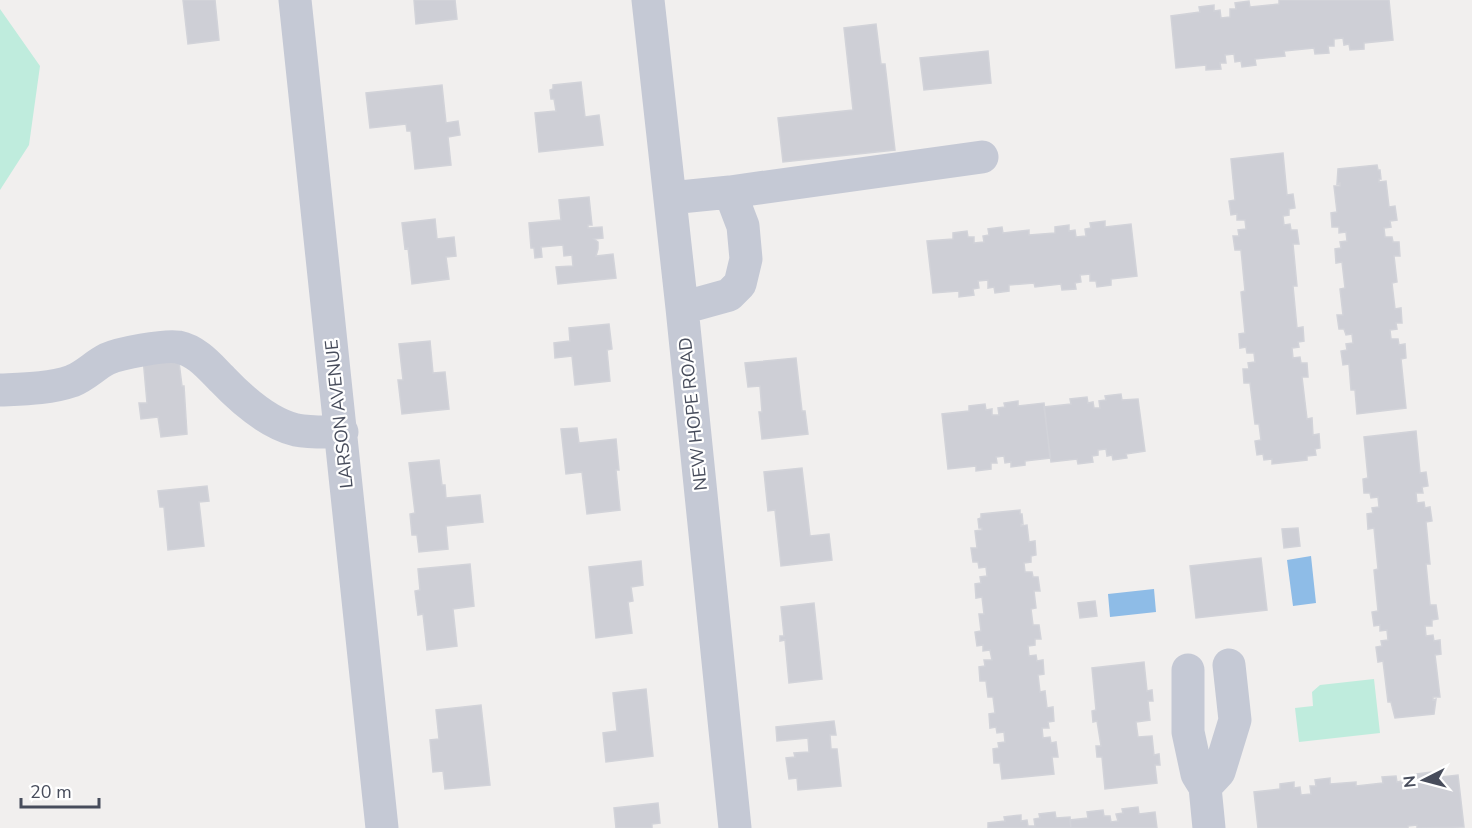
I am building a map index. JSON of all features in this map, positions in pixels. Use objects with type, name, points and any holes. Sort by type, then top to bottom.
[{"type":"street","name":"LARSON AVENUE","points":[[295,0],[382,828]]},
{"type":"street","name":"NEW HOPE ROAD","points":[[648,0],[735,828]]},
{"type":"street","points":[[670,198],[730,192],[982,157]]},
{"type":"street","points":[[682,308],[729,296],[740,284],[746,259],[743,226],[730,192]]},
{"type":"street","points":[[0,390],[43,388],[73,381],[109,358],[158,347],[175,347],[190,350],[260,412],[278,422],[294,430],[342,432]]},
{"type":"street","points":[[1205,787],[1219,772],[1235,720],[1229,665]]},
{"type":"street","points":[[1188,670],[1188,732],[1197,774],[1205,787],[1209,828]]},
{"type":"green space","points":[[0,9],[40,66],[29,145],[0,190]]},
{"type":"green space","points":[[1374,679],[1380,733],[1299,742],[1295,708],[1313,706],[1312,692],[1320,685]]},
{"type":"water","points":[[1311,556],[1316,603],[1293,606],[1287,560]]},
{"type":"water","points":[[1154,589],[1156,612],[1110,617],[1108,594]]},
{"type":"building","points":[[183,0],[215,0],[219,40],[188,44]]},
{"type":"building","points":[[414,0],[455,0],[457,19],[416,24]]},
{"type":"building","points":[[1279,0],[1389,0],[1393,40],[1364,43],[1364,49],[1350,50],[1349,44],[1344,45],[1343,38],[1334,39],[1334,46],[1328,46],[1329,53],[1315,54],[1314,48],[1284,51],[1285,56],[1255,59],[1256,65],[1242,67],[1241,61],[1235,62],[1234,54],[1225,55],[1226,63],[1220,63],[1221,69],[1206,70],[1206,65],[1176,68],[1171,16],[1200,12],[1199,7],[1214,5],[1214,11],[1220,10],[1221,18],[1230,17],[1230,9],[1236,9],[1235,3],[1249,1],[1250,7],[1279,4]]},
{"type":"building","points":[[876,24],[881,64],[885,64],[895,150],[783,162],[778,118],[853,110],[844,28]]},
{"type":"building","points":[[988,51],[991,83],[924,90],[920,58]]},
{"type":"building","points":[[581,82],[585,117],[599,115],[603,145],[539,152],[535,113],[556,111],[554,99],[551,99],[550,90],[553,89],[553,85]]},
{"type":"building","points":[[442,85],[446,123],[458,121],[460,135],[448,137],[451,165],[415,169],[411,131],[407,131],[406,124],[370,128],[366,93]]},
{"type":"building","points":[[1283,153],[1287,195],[1293,194],[1295,208],[1289,209],[1289,215],[1283,216],[1284,225],[1290,224],[1291,230],[1297,230],[1299,244],[1293,244],[1297,286],[1293,286],[1297,328],[1303,327],[1304,341],[1298,342],[1299,347],[1292,348],[1293,358],[1300,357],[1301,363],[1307,363],[1308,377],[1302,377],[1307,419],[1312,418],[1313,435],[1319,434],[1320,448],[1315,449],[1316,455],[1307,456],[1307,460],[1272,464],[1272,459],[1264,460],[1263,454],[1257,455],[1255,441],[1261,440],[1259,424],[1255,424],[1250,383],[1244,383],[1243,369],[1249,369],[1248,363],[1255,362],[1254,353],[1247,353],[1246,347],[1240,348],[1239,334],[1245,333],[1241,292],[1245,291],[1241,250],[1235,250],[1233,236],[1239,236],[1238,230],[1246,229],[1245,220],[1237,220],[1237,214],[1231,215],[1229,201],[1235,200],[1231,159]]},
{"type":"building","points":[[1377,165],[1380,170],[1379,182],[1386,181],[1389,207],[1395,206],[1397,220],[1390,221],[1391,227],[1384,228],[1385,237],[1392,237],[1393,242],[1399,242],[1400,256],[1394,256],[1397,282],[1392,283],[1395,309],[1401,308],[1402,323],[1396,323],[1397,329],[1390,330],[1391,339],[1398,339],[1399,345],[1405,344],[1406,358],[1401,359],[1406,408],[1357,414],[1355,390],[1351,390],[1349,364],[1343,365],[1341,351],[1347,350],[1346,344],[1353,343],[1352,334],[1346,335],[1344,329],[1339,329],[1337,315],[1343,315],[1340,289],[1345,288],[1342,262],[1336,263],[1335,249],[1341,248],[1340,242],[1347,241],[1346,232],[1339,233],[1339,227],[1332,227],[1331,213],[1337,212],[1334,186],[1340,186],[1340,183],[1337,184],[1338,169]]},
{"type":"building","points":[[589,197],[592,225],[588,225],[588,228],[602,227],[603,238],[594,239],[598,242],[596,256],[613,254],[616,278],[558,284],[556,267],[573,266],[572,255],[564,256],[563,245],[541,247],[542,257],[535,258],[534,248],[531,248],[529,223],[561,220],[559,200]]},
{"type":"building","points":[[435,219],[437,239],[454,237],[456,256],[446,257],[449,279],[412,284],[408,248],[405,249],[402,223]]},
{"type":"building","points":[[1105,221],[1105,227],[1131,224],[1137,276],[1111,279],[1111,285],[1097,287],[1096,281],[1090,281],[1090,274],[1080,275],[1081,282],[1075,283],[1076,289],[1062,290],[1061,284],[1035,287],[1034,283],[1009,285],[1009,291],[995,293],[994,287],[988,288],[988,280],[978,281],[979,288],[973,289],[974,295],[959,297],[959,291],[933,293],[927,241],[953,239],[953,233],[967,231],[968,237],[974,237],[974,243],[984,242],[983,236],[989,235],[988,229],[1002,227],[1003,233],[1029,230],[1029,235],[1055,233],[1055,227],[1069,225],[1069,231],[1075,230],[1076,237],[1086,236],[1085,229],[1091,228],[1090,223]]},
{"type":"building","points":[[609,324],[612,349],[607,350],[610,381],[575,385],[572,356],[555,358],[554,343],[570,341],[569,328]]},
{"type":"building","points":[[430,341],[433,373],[445,372],[449,409],[402,414],[398,380],[403,380],[399,344]]},
{"type":"building","points":[[178,354],[182,386],[184,386],[187,434],[161,437],[158,417],[141,419],[139,403],[147,403],[143,358]]},
{"type":"building","points":[[796,358],[802,411],[805,411],[808,434],[762,439],[759,412],[762,412],[760,386],[748,387],[745,363]]},
{"type":"building","points":[[1121,394],[1122,400],[1138,399],[1145,451],[1126,454],[1127,458],[1113,460],[1112,455],[1107,456],[1106,449],[1098,450],[1098,455],[1092,456],[1093,462],[1078,464],[1077,459],[1051,462],[1044,407],[1071,404],[1070,399],[1087,397],[1088,403],[1093,402],[1094,408],[1100,408],[1099,401],[1106,400],[1105,396]]},
{"type":"building","points":[[1018,401],[1018,406],[1044,403],[1050,458],[1025,461],[1025,465],[1011,467],[1011,462],[1005,463],[1004,456],[996,457],[997,463],[991,463],[991,469],[976,471],[976,466],[948,469],[942,414],[969,411],[969,406],[985,404],[986,410],[992,409],[992,415],[999,415],[998,408],[1005,407],[1004,403]]},
{"type":"building","points":[[577,428],[579,443],[616,439],[620,510],[587,514],[582,472],[566,474],[561,429]]},
{"type":"building","points":[[1416,431],[1420,473],[1426,472],[1428,486],[1422,487],[1423,493],[1416,493],[1417,503],[1424,502],[1425,508],[1430,507],[1432,521],[1426,522],[1430,564],[1426,564],[1430,605],[1436,605],[1438,619],[1432,620],[1432,626],[1425,626],[1426,636],[1433,635],[1434,641],[1440,640],[1441,654],[1435,655],[1440,697],[1433,697],[1433,700],[1436,699],[1434,714],[1395,718],[1391,702],[1388,702],[1383,661],[1378,662],[1376,647],[1382,646],[1381,641],[1388,640],[1387,630],[1380,631],[1380,625],[1374,626],[1372,612],[1378,611],[1374,570],[1378,569],[1374,528],[1368,529],[1367,514],[1373,513],[1372,508],[1379,507],[1378,497],[1371,498],[1370,493],[1364,493],[1363,479],[1368,478],[1364,437]]},
{"type":"building","points":[[439,460],[446,498],[480,495],[483,522],[446,526],[448,549],[419,552],[417,535],[412,535],[410,514],[415,513],[409,463]]},
{"type":"building","points":[[802,468],[810,536],[829,534],[832,560],[781,566],[775,510],[768,511],[764,472]]},
{"type":"building","points":[[207,486],[209,501],[199,502],[204,546],[168,550],[164,507],[160,507],[158,491]]},
{"type":"building","points":[[1020,510],[1023,524],[1021,526],[1027,525],[1029,542],[1035,541],[1036,555],[1031,556],[1031,562],[1024,563],[1025,572],[1032,572],[1033,577],[1038,577],[1040,591],[1034,591],[1036,608],[1031,609],[1033,625],[1039,625],[1041,639],[1035,639],[1035,645],[1028,646],[1029,656],[1036,655],[1037,661],[1043,660],[1044,674],[1038,675],[1040,692],[1045,691],[1047,708],[1053,707],[1054,721],[1048,722],[1049,728],[1042,728],[1043,738],[1050,737],[1051,743],[1056,742],[1058,757],[1052,757],[1054,774],[1002,779],[1000,763],[994,763],[993,749],[999,748],[998,743],[1005,742],[1004,732],[997,733],[996,727],[990,728],[989,714],[995,713],[993,697],[988,697],[986,681],[980,681],[979,667],[985,666],[984,660],[992,660],[990,650],[983,651],[983,645],[977,646],[975,632],[981,631],[979,614],[984,614],[982,597],[976,598],[975,584],[981,583],[980,577],[987,576],[986,567],[979,568],[978,562],[973,562],[971,548],[977,548],[975,531],[982,530],[979,528],[978,519],[981,518],[981,514]]},
{"type":"building","points":[[1298,528],[1300,546],[1284,548],[1282,529]]},
{"type":"building","points":[[1261,558],[1267,610],[1196,618],[1190,566]]},
{"type":"building","points":[[641,561],[643,585],[631,587],[633,601],[628,602],[632,633],[596,638],[589,567]]},
{"type":"building","points":[[470,564],[474,606],[453,609],[457,646],[427,650],[423,614],[418,615],[415,591],[420,590],[418,569]]},
{"type":"building","points":[[1095,601],[1097,616],[1080,618],[1078,603]]},
{"type":"building","points":[[814,603],[822,679],[789,683],[785,640],[780,641],[780,636],[784,636],[781,607]]},
{"type":"building","points":[[1144,662],[1147,691],[1152,690],[1153,701],[1148,701],[1150,720],[1136,722],[1138,737],[1152,736],[1154,755],[1159,754],[1160,765],[1155,765],[1157,783],[1105,789],[1102,757],[1097,757],[1096,746],[1101,746],[1097,721],[1093,722],[1092,711],[1096,710],[1092,668]]},
{"type":"building","points":[[646,689],[653,756],[606,762],[603,733],[617,731],[613,693]]},
{"type":"building","points":[[481,705],[490,785],[445,789],[443,771],[433,772],[430,740],[439,739],[436,710]]},
{"type":"building","points":[[834,721],[836,735],[830,735],[831,749],[837,749],[841,786],[798,790],[797,778],[789,779],[786,758],[795,757],[794,753],[809,752],[808,738],[777,741],[776,727]]},
{"type":"building","points":[[1431,772],[1432,778],[1458,775],[1464,827],[1417,828],[1417,825],[1408,826],[1408,828],[1258,828],[1254,792],[1280,789],[1280,784],[1294,782],[1294,788],[1300,787],[1301,795],[1311,794],[1310,786],[1316,786],[1315,780],[1330,778],[1330,784],[1356,782],[1356,786],[1383,783],[1382,777],[1396,776],[1397,782],[1402,781],[1403,788],[1413,787],[1412,780],[1418,780],[1417,774]]},
{"type":"building","points":[[658,803],[660,823],[652,824],[652,828],[616,828],[614,808]]},
{"type":"building","points":[[1138,807],[1139,814],[1155,812],[1157,828],[1071,828],[1070,820],[1088,818],[1087,812],[1103,810],[1104,816],[1110,816],[1111,822],[1118,821],[1116,814],[1123,813],[1122,809]]},
{"type":"building","points":[[1055,812],[1056,818],[1070,817],[1071,828],[988,828],[988,823],[1005,821],[1004,817],[1021,815],[1021,821],[1027,820],[1028,826],[1035,826],[1034,819],[1040,818],[1039,814]]}]
